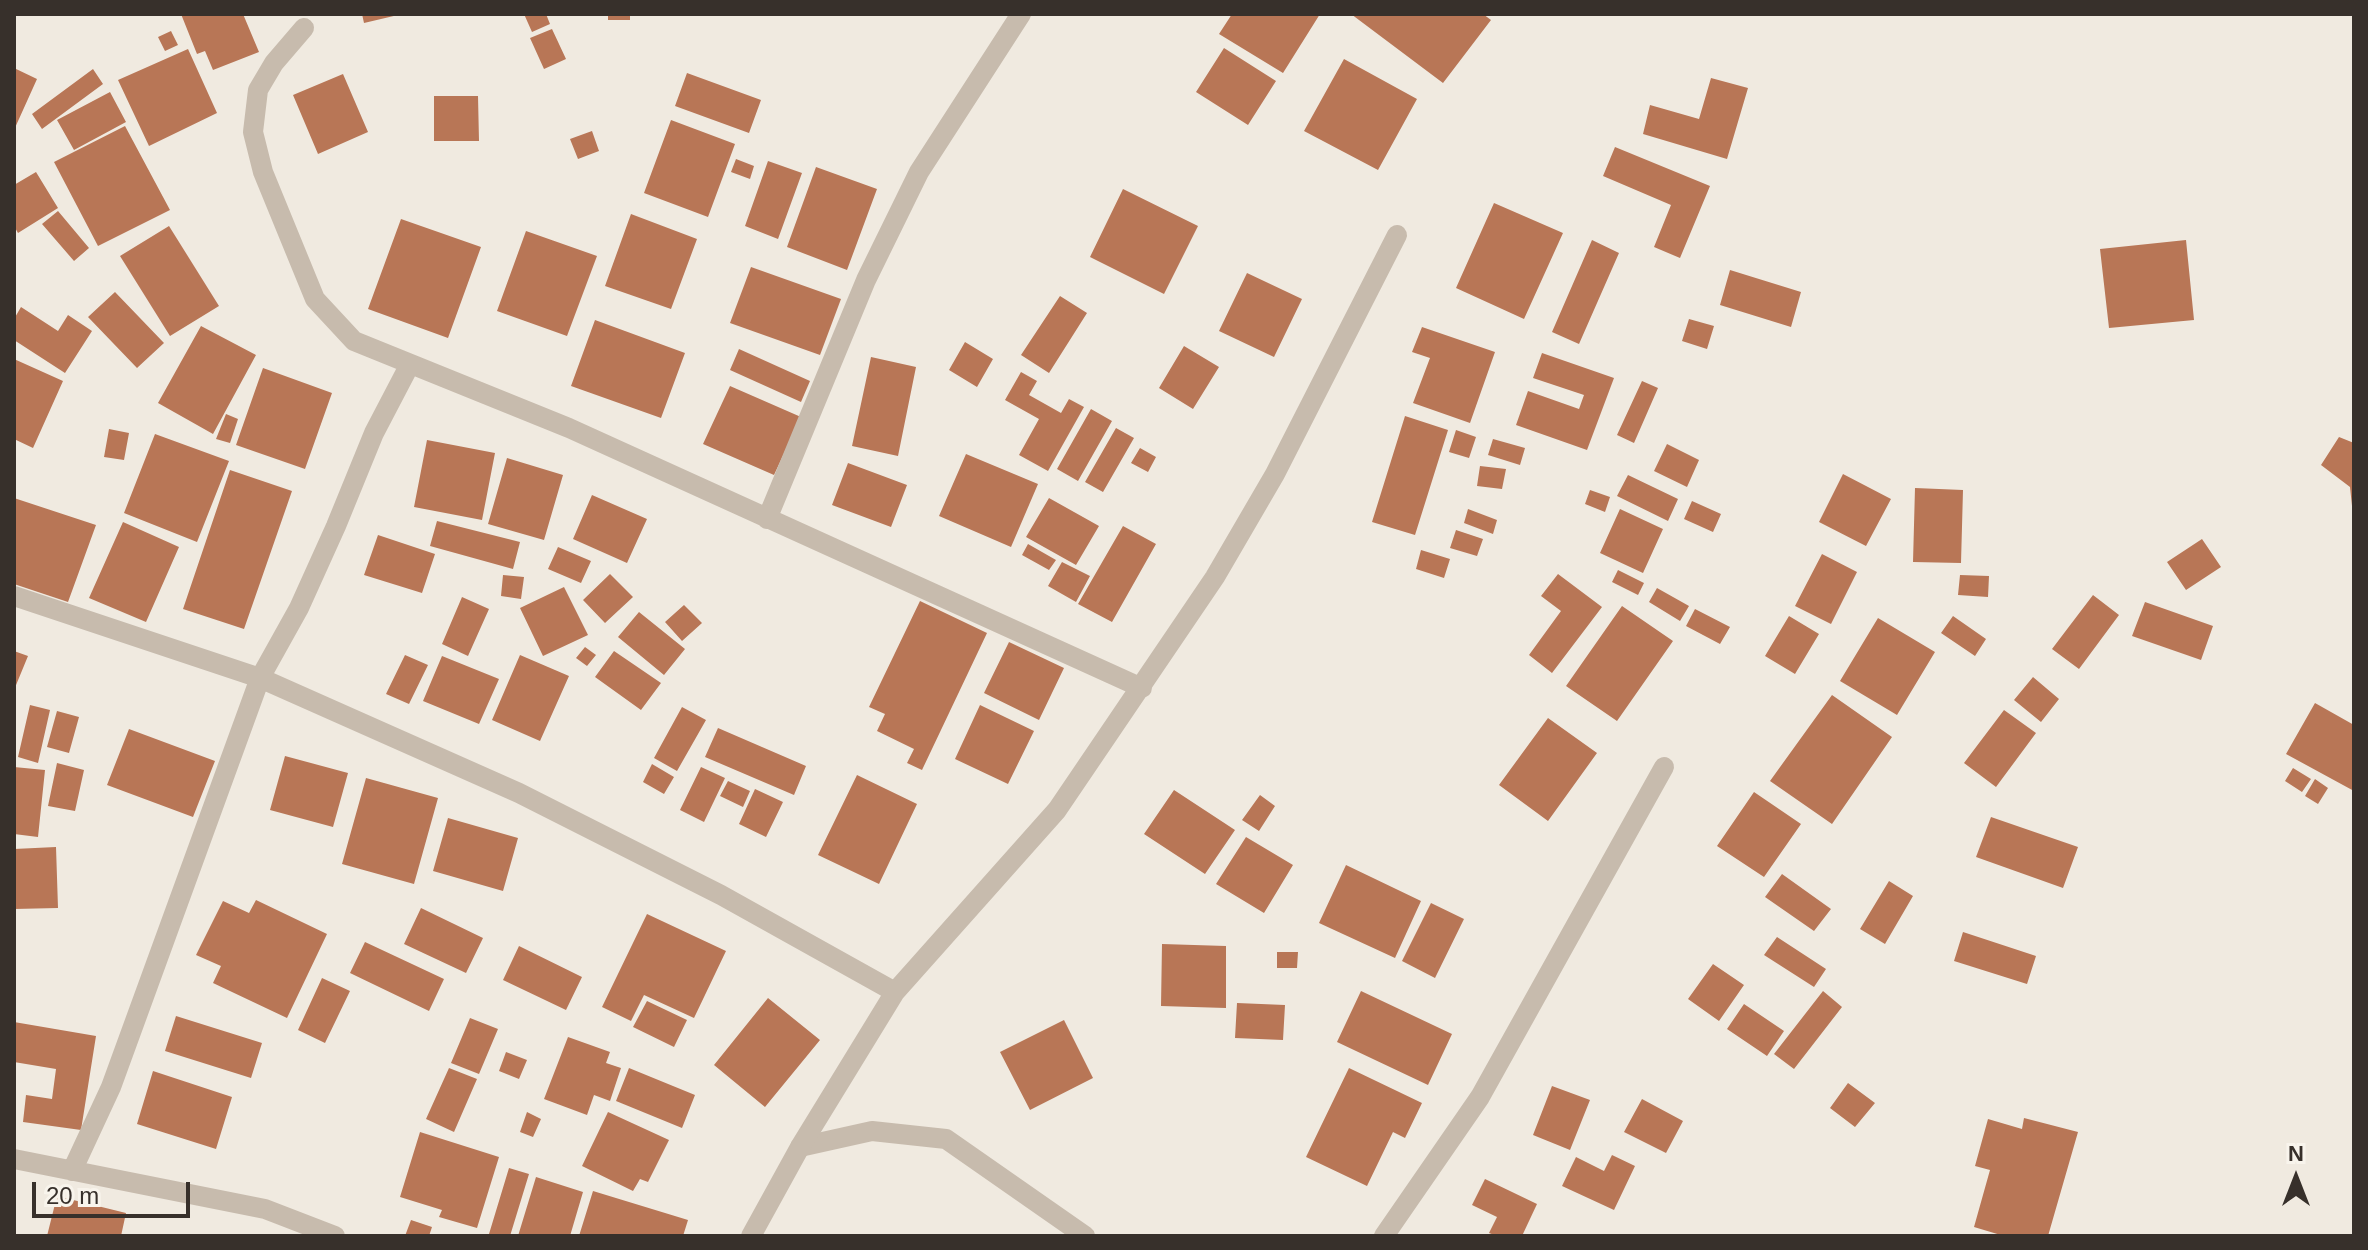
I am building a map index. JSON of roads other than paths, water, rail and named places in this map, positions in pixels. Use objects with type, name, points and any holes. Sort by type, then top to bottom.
[{"type":"street","points":[[767,519],[866,280],[919,172],[1021,14]]},
{"type":"street","points":[[304,28],[274,63],[258,90],[253,132],[263,172],[315,299],[354,341],[409,366],[569,428],[1142,688]]},
{"type":"street","points":[[751,1236],[800,1147],[895,992],[1057,810],[1215,577],[1275,474],[1397,235]]},
{"type":"street","points":[[72,1171],[111,1087],[260,678],[299,608],[374,433],[409,366]]},
{"type":"street","points":[[14,596],[260,678],[519,793],[721,895],[895,992]]},
{"type":"street","points":[[1384,1236],[1480,1097],[1664,767]]},
{"type":"street","points":[[800,1147],[872,1131],[946,1139],[1085,1236]]},
{"type":"street","points":[[14,1159],[265,1209],[335,1236]]}]
